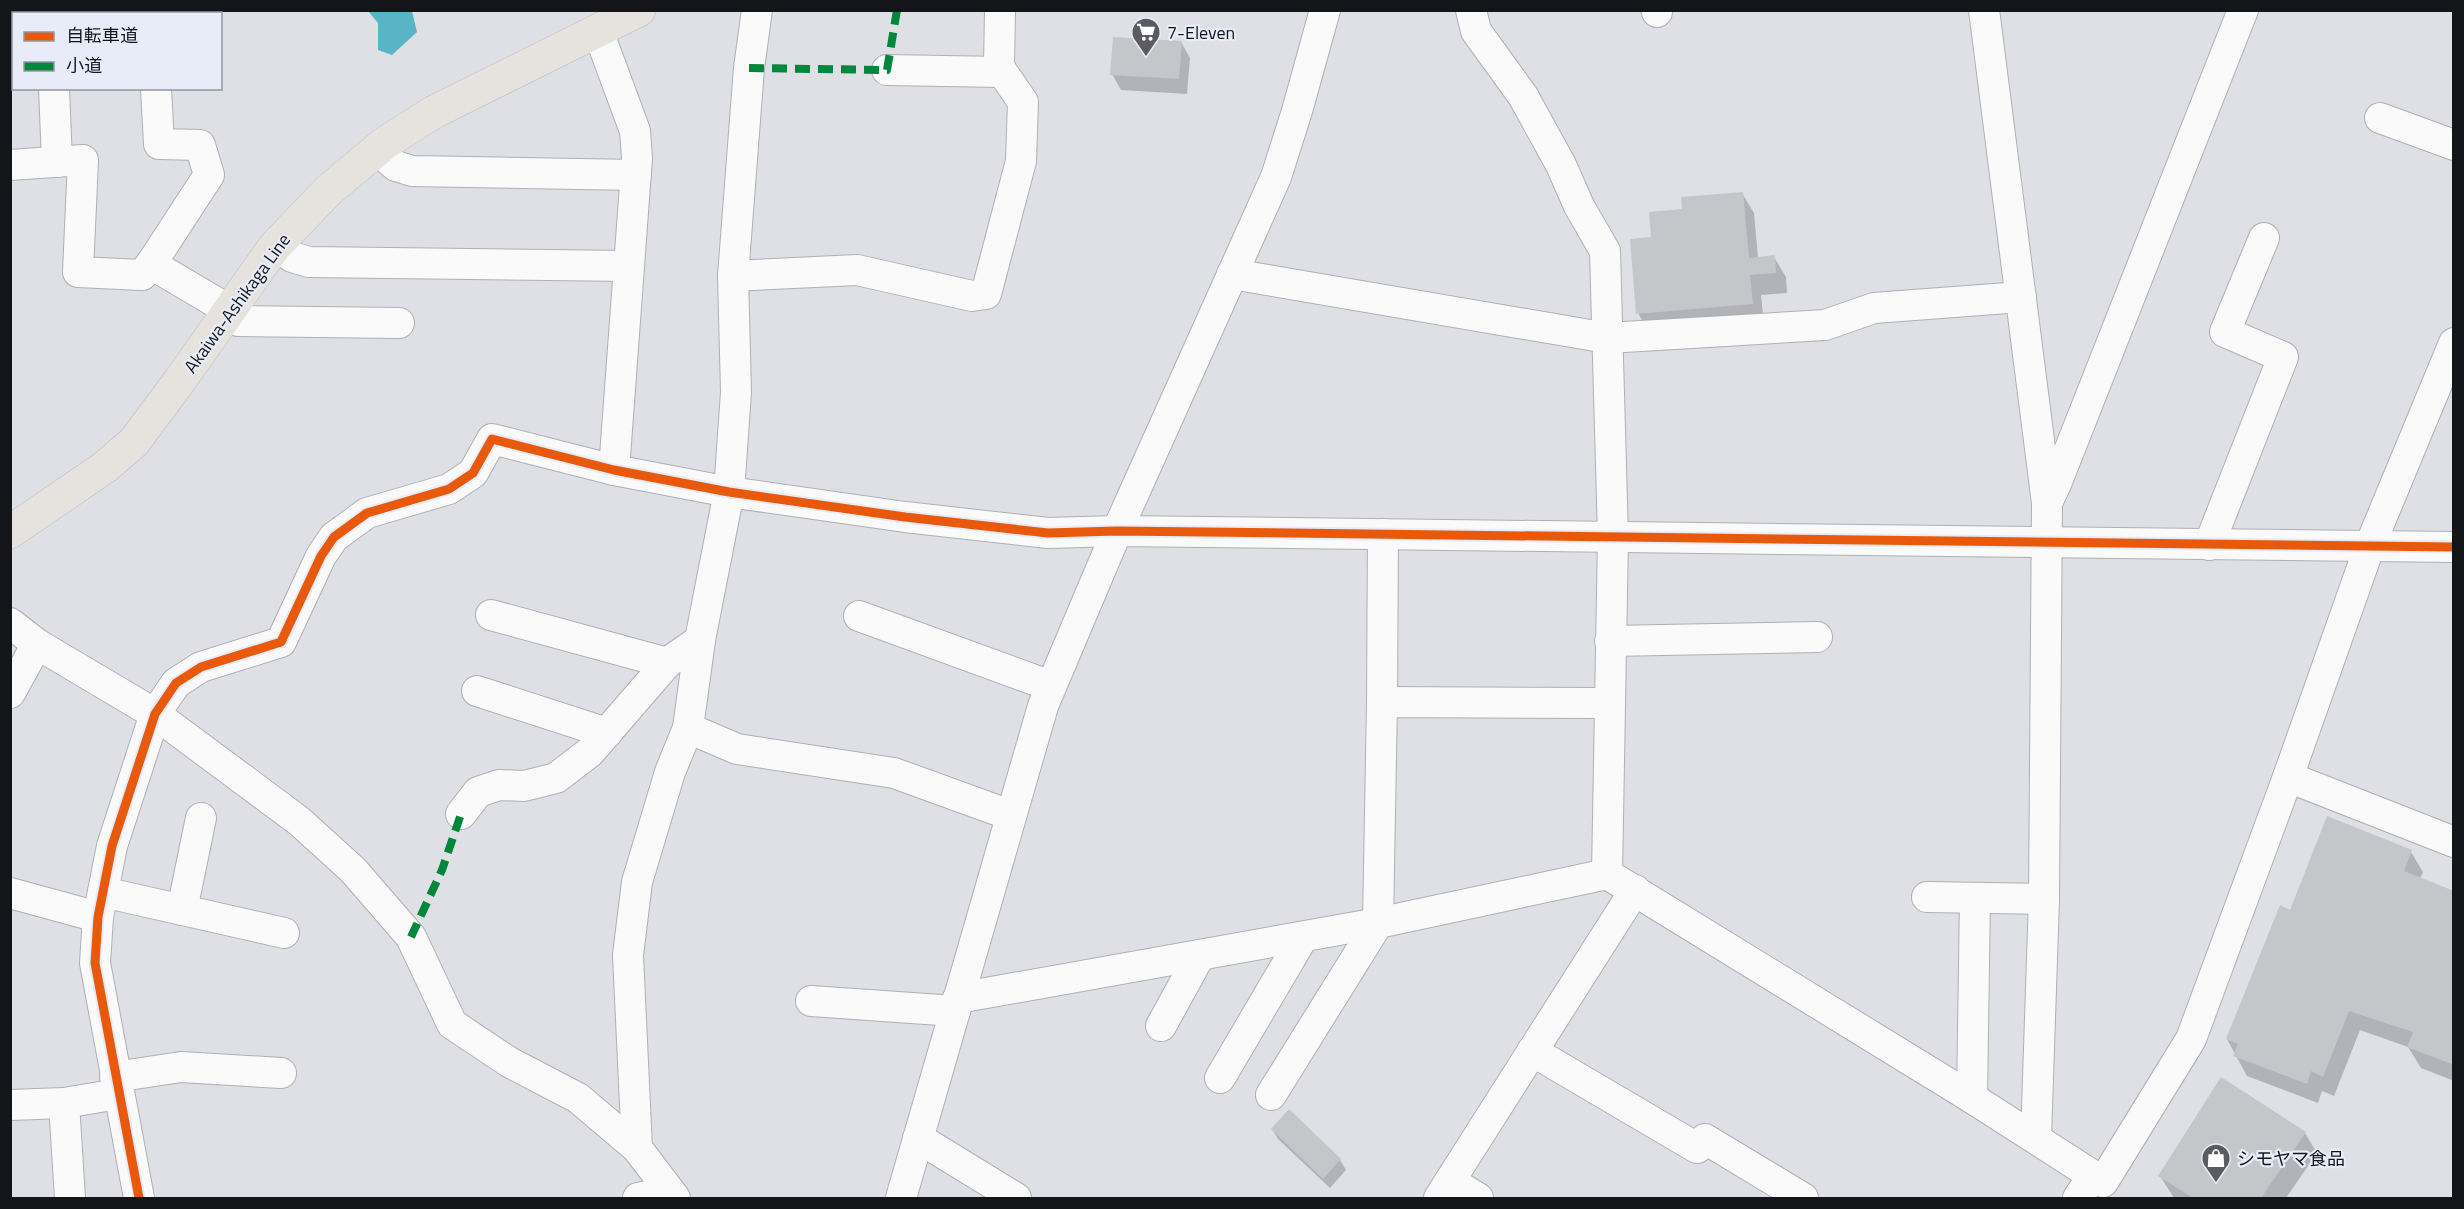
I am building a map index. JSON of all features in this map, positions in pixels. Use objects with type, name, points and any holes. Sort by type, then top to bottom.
[{"type":"main road","name":"Akaiwa-Ashikaga Line","points":[[10,532],[105,467],[134,442],[275,246],[328,190],[377,150],[434,112],[639,10]]},
{"type":"street","points":[[637,1148],[630,945],[637,882],[670,772],[688,728],[700,640],[729,492],[736,392],[733,276],[749,68],[757,10]]},
{"type":"street","points":[[733,276],[856,270],[972,296],[986,294],[1021,161],[1023,102],[999,67],[1000,10]]},
{"type":"street","points":[[901,1198],[1043,706],[1117,531],[1276,177],[1325,10]]},
{"type":"street","points":[[1471,10],[1476,31],[1523,96],[1561,165],[1579,206],[1605,251],[1613,537],[1606,874]]},
{"type":"street","points":[[1984,10],[2047,503],[2044,899],[2036,1138]]},
{"type":"street","points":[[2047,503],[2243,10]]},
{"type":"street","points":[[598,31],[635,131],[637,158],[614,470]]},
{"type":"street","points":[[887,70],[1002,72]]},
{"type":"street","points":[[54,90],[57,162]]},
{"type":"street","points":[[10,165],[83,160],[78,272],[142,275],[209,175],[200,145],[159,144],[156,90]]},
{"type":"street","points":[[2380,118],[2454,145]]},
{"type":"street","points":[[377,150],[396,166],[412,171],[636,175]]},
{"type":"street","points":[[2209,545],[2283,357],[2226,332],[2264,238]]},
{"type":"street","points":[[275,246],[292,257],[309,262],[629,266]]},
{"type":"street","points":[[151,264],[229,310],[238,321],[399,324]]},
{"type":"street","points":[[1232,274],[1607,338],[1825,325],[1874,309],[2021,297]]},
{"type":"street","points":[[811,1001],[957,1004],[1200,955],[1378,923],[1606,874],[2036,1138],[2085,1187],[2103,1182],[2191,1039],[2288,777],[2369,548],[2454,343]]},
{"type":"street","points":[[139,1198],[116,1086],[95,963],[100,905],[112,846],[155,714],[176,683],[201,667],[280,642],[321,556],[334,537],[368,513],[449,489],[473,473],[492,439],[614,470],[729,492],[905,517],[1048,533],[1117,531],[2369,548],[2454,547]]},
{"type":"street","points":[[1271,1095],[1378,923],[1383,534]]},
{"type":"street","points":[[490,615],[667,663]]},
{"type":"street","points":[[860,616],[1052,686]]},
{"type":"street","points":[[10,623],[37,644],[155,714],[299,821],[353,870],[411,937],[452,1024],[509,1062],[578,1098],[637,1148],[672,1195]]},
{"type":"street","points":[[1610,641],[1817,637]]},
{"type":"street","points":[[461,814],[478,792],[499,785],[524,786],[556,778],[590,752],[667,663],[700,640]]},
{"type":"street","points":[[10,693],[37,644]]},
{"type":"street","points":[[477,691],[607,733]]},
{"type":"street","points":[[1382,702],[1608,703]]},
{"type":"street","points":[[688,728],[737,749],[894,773],[1010,816]]},
{"type":"street","points":[[2288,777],[2454,842]]},
{"type":"street","points":[[182,910],[201,818]]},
{"type":"street","points":[[1478,1198],[1444,1190],[1635,890]]},
{"type":"street","points":[[10,893],[100,905],[182,910],[284,933]]},
{"type":"street","points":[[1927,897],[2044,899]]},
{"type":"street","points":[[1972,1098],[1975,898]]},
{"type":"street","points":[[1220,1078],[1303,937]]},
{"type":"street","points":[[1161,1026],[1200,955]]},
{"type":"street","points":[[1532,1051],[1697,1148],[1705,1139],[1803,1198]]},
{"type":"street","points":[[10,1105],[64,1103],[181,1067],[281,1073]]},
{"type":"street","points":[[64,1103],[70,1198]]},
{"type":"street","points":[[918,1138],[1016,1198]]},
{"type":"street","points":[[638,1198],[672,1195]]},
{"type":"water","points":[[368,11],[412,11],[417,32],[392,55],[378,50],[378,23]]},
{"type":"building","name":"7-Eleven","points":[[1113,37],[1182,41],[1179,79],[1110,75]]},
{"type":"building","points":[[1743,192],[1749,258],[1775,255],[1776,273],[1750,275],[1753,304],[1636,314],[1630,239],[1651,237],[1649,212],[1682,209],[1681,197]]},
{"type":"building","points":[[2327,816],[2412,850],[2404,871],[2454,891],[2454,1065],[2407,1047],[2413,1032],[2349,1011],[2323,1077],[2311,1071],[2307,1084],[2233,1056],[2238,1044],[2226,1039],[2280,905],[2290,910]]},
{"type":"building","points":[[2221,1077],[2306,1132],[2261,1198],[2193,1198],[2158,1176]]},
{"type":"building","points":[[1289,1109],[1341,1159],[1323,1179],[1271,1129]]},
{"type":"marked path","points":[[749,68],[887,70],[897,10]]},
{"type":"marked path","points":[[411,937],[442,870],[461,814]]},
{"type":"cycle path","points":[[139,1198],[95,963],[98,917],[112,846],[155,714],[176,683],[201,667],[281,642],[321,556],[334,537],[367,513],[449,489],[473,473],[492,439],[614,470],[729,492],[905,517],[1048,533],[1117,531],[2454,547]]},
{"type":"place","name":"7-Eleven","points":[[1146,58]]},
{"type":"place","name":"シモヤマ食品","points":[[2216,1184]]}]
